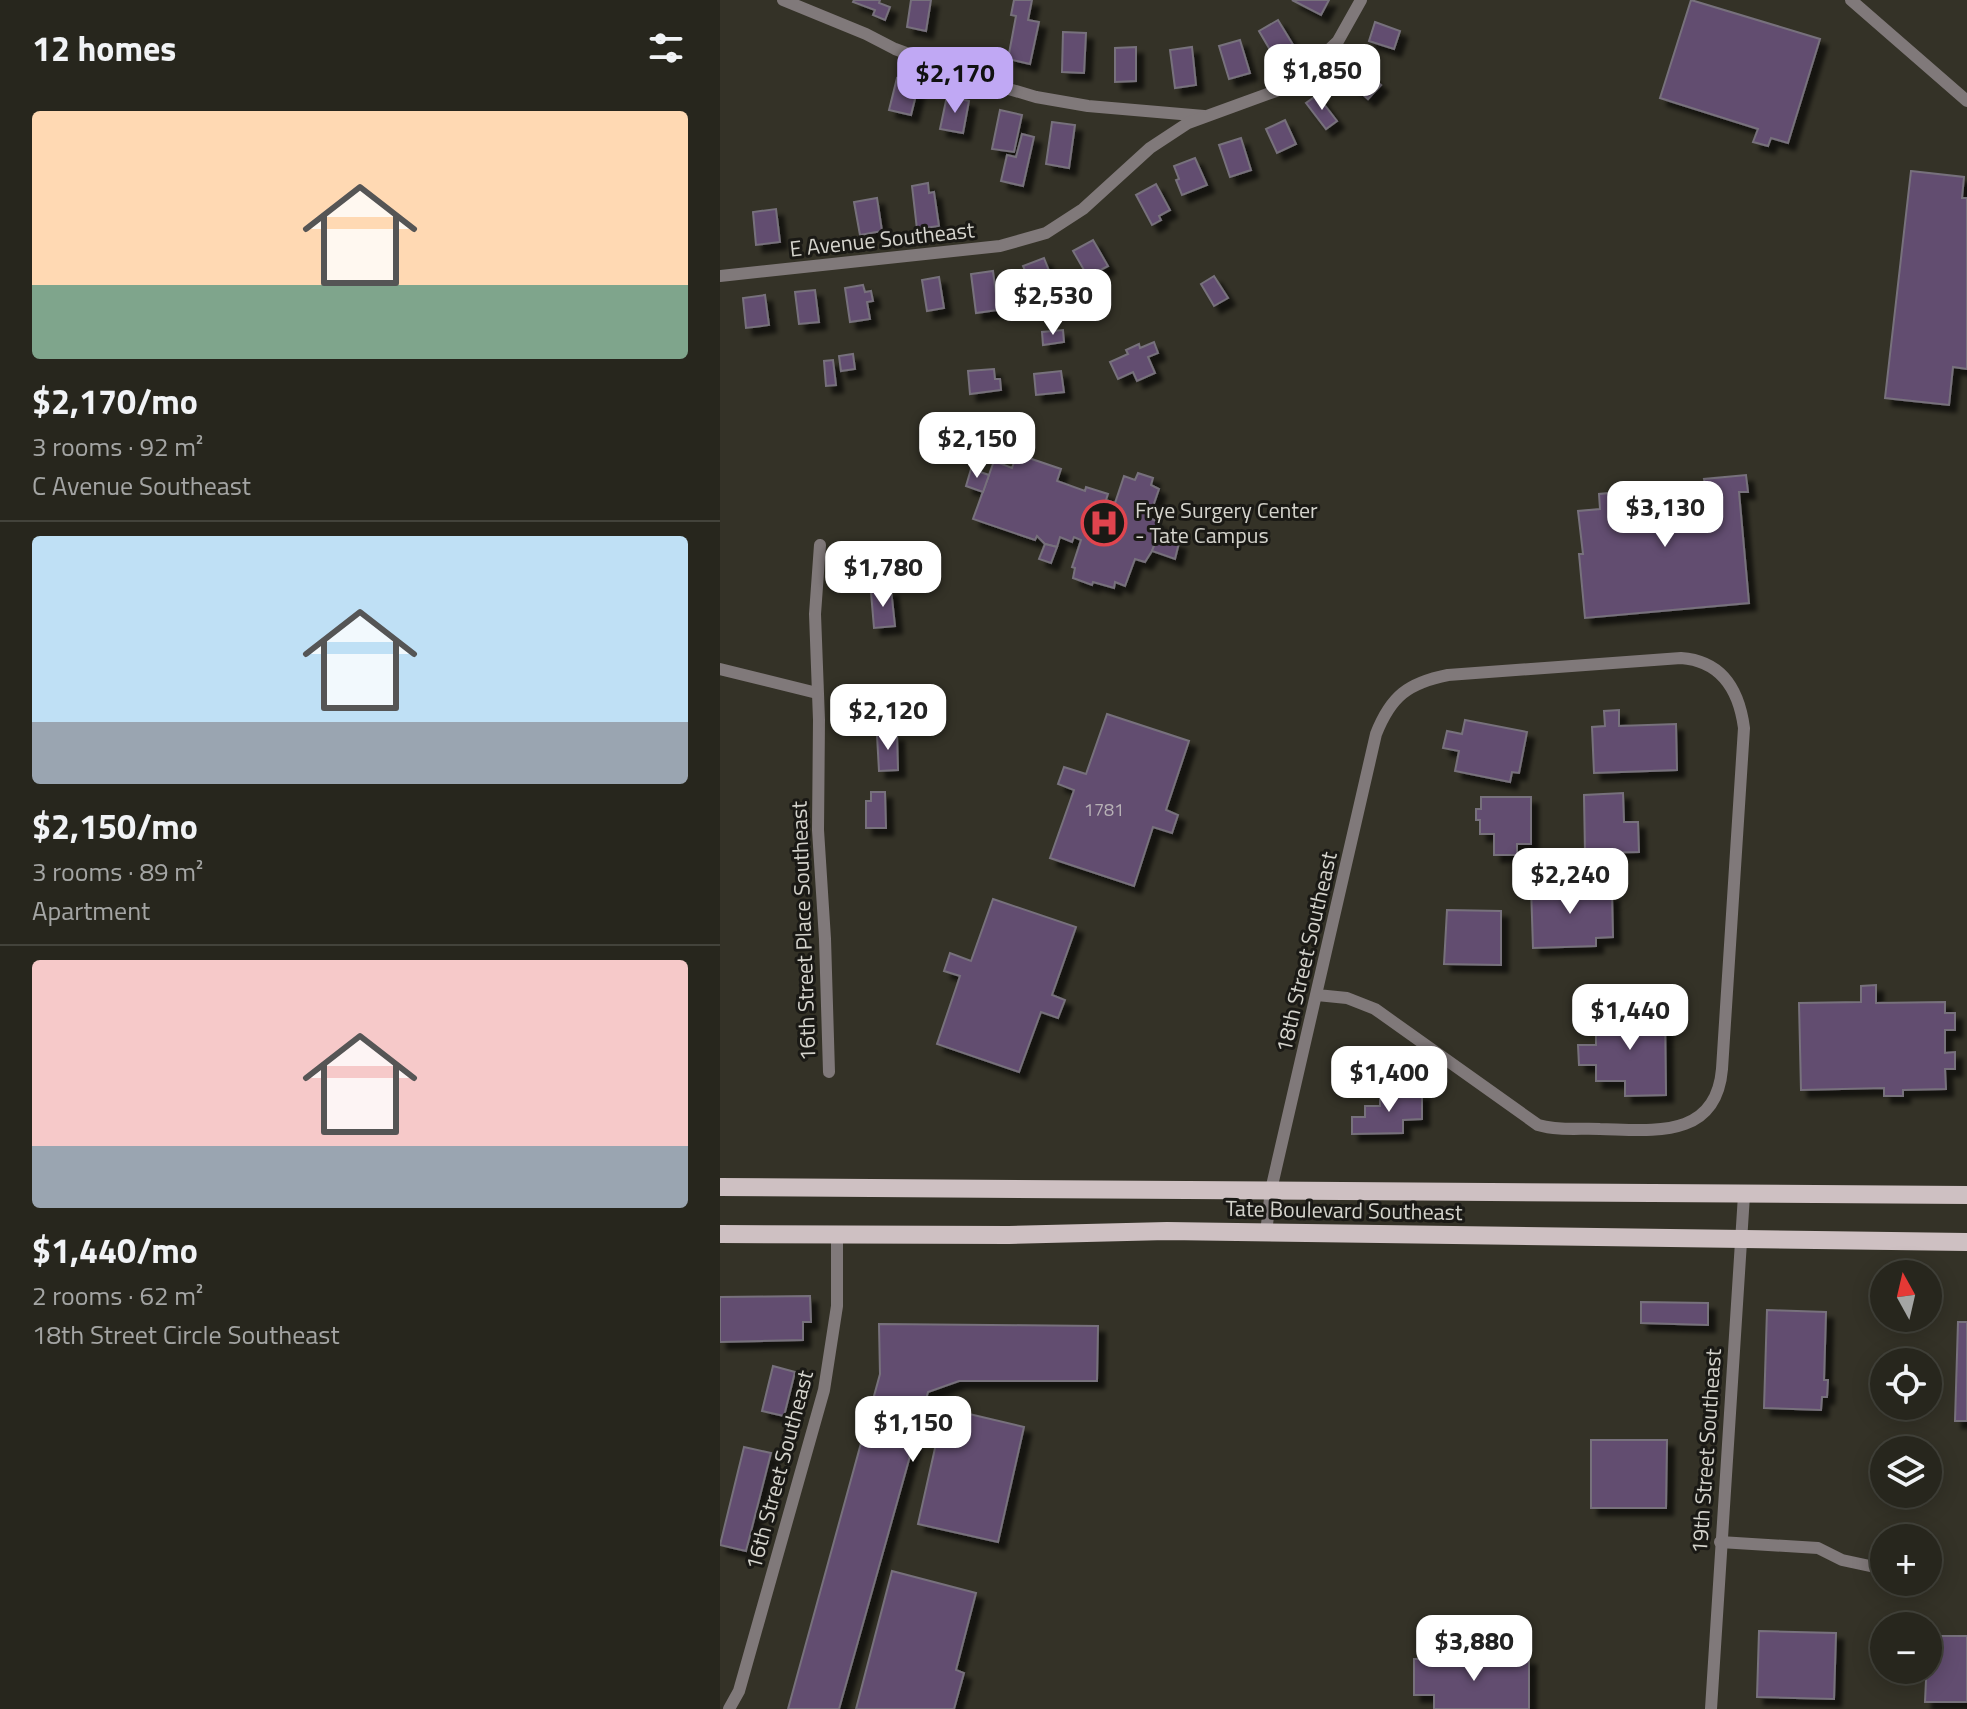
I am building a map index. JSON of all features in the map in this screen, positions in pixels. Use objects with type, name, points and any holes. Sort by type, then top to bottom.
[{"type":"main road","name":"Tate Boulevard Southeast","points":[[720,1187],[1967,1195]]},
{"type":"main road","name":"Tate Boulevard Southeast","points":[[720,1234],[1266,1233],[1967,1242]]},
{"type":"street","points":[[783,0],[895,49],[1036,97],[1088,106],[1207,116]]},
{"type":"street","name":"E Avenue Southeast","points":[[720,276],[1000,246],[1046,233],[1083,209],[1150,148],[1188,123],[1276,91],[1299,78],[1338,41],[1361,0]]},
{"type":"street","points":[[1851,0],[1967,101]]},
{"type":"street","points":[[720,669],[817,693],[815,614],[820,545]]},
{"type":"street","name":"18th Street Southeast","points":[[1266,1233],[1271,1190],[1376,734],[1388,710],[1406,689],[1428,679],[1448,675],[1681,658],[1707,664],[1730,682],[1741,708],[1744,728],[1719,1088],[1711,1104],[1698,1118],[1672,1129],[1548,1128],[1530,1121],[1375,1009],[1347,998],[1317,995]]},
{"type":"street","name":"16th Street Place Southeast","points":[[817,693],[818,830],[829,1072]]},
{"type":"street","name":"19th Street Southeast","points":[[1711,1709],[1744,1195]]},
{"type":"street","name":"16th Street Southeast","points":[[729,1709],[739,1691],[824,1390],[837,1306],[837,1234]]},
{"type":"street","points":[[1720,1542],[1818,1548],[1842,1560],[1870,1566]]},
{"type":"building","points":[[854,0],[880,0],[879,3],[890,7],[885,20],[873,15],[875,10]]},
{"type":"building","points":[[911,0],[931,0],[926,31],[907,27]]},
{"type":"building","points":[[1014,0],[1032,0],[1028,20],[1039,22],[1030,64],[1008,59],[1016,16],[1011,15]]},
{"type":"building","points":[[1292,0],[1329,0],[1321,15]]},
{"type":"building","points":[[1691,0],[1820,39],[1788,143],[1771,138],[1768,146],[1753,142],[1758,129],[1660,98]]},
{"type":"building","points":[[1278,20],[1295,48],[1276,60],[1259,31]]},
{"type":"building","points":[[1375,22],[1400,31],[1394,49],[1369,41]]},
{"type":"building","points":[[1063,32],[1086,33],[1084,73],[1062,72]]},
{"type":"building","points":[[1240,40],[1250,73],[1229,79],[1219,46]]},
{"type":"building","points":[[1136,47],[1136,81],[1115,82],[1115,48]]},
{"type":"building","points":[[1192,47],[1196,85],[1175,88],[1170,50]]},
{"type":"building","points":[[1353,60],[1381,85],[1368,99],[1340,75]]},
{"type":"building","points":[[897,78],[919,83],[911,115],[889,110]]},
{"type":"building","points":[[1317,95],[1337,121],[1326,129],[1306,103]]},
{"type":"building","points":[[947,96],[969,101],[963,133],[940,129]]},
{"type":"building","points":[[1000,110],[1022,115],[1014,152],[992,149]]},
{"type":"building","points":[[1285,120],[1296,144],[1277,153],[1266,129]]},
{"type":"building","points":[[1052,122],[1075,125],[1069,168],[1046,164]]},
{"type":"building","points":[[1022,134],[1034,137],[1023,186],[1001,181],[1007,155],[1016,157]]},
{"type":"building","points":[[1241,138],[1251,170],[1230,177],[1219,145]]},
{"type":"building","points":[[1195,158],[1207,185],[1182,195],[1174,166]]},
{"type":"building","points":[[1911,171],[1964,177],[1962,198],[1967,198],[1967,369],[1953,367],[1949,405],[1885,398]]},
{"type":"building","points":[[928,183],[929,193],[934,192],[939,226],[917,229],[912,186]]},
{"type":"building","points":[[1156,184],[1170,210],[1159,216],[1161,220],[1152,225],[1136,195]]},
{"type":"building","points":[[877,198],[882,231],[860,235],[854,202]]},
{"type":"building","points":[[776,209],[780,242],[756,245],[753,212]]},
{"type":"building","points":[[1093,240],[1108,266],[1088,277],[1073,251]]},
{"type":"building","points":[[1044,258],[1051,276],[1031,284],[1023,266]]},
{"type":"building","points":[[993,271],[998,310],[976,313],[971,274]]},
{"type":"building","points":[[1214,276],[1228,298],[1214,306],[1201,284]]},
{"type":"building","points":[[939,277],[944,308],[927,311],[922,280]]},
{"type":"building","points":[[863,285],[865,292],[871,291],[873,301],[867,302],[870,319],[850,322],[845,288]]},
{"type":"building","points":[[815,290],[819,322],[799,324],[795,292]]},
{"type":"building","points":[[765,295],[769,325],[746,328],[743,298]]},
{"type":"building","points":[[1063,330],[1064,342],[1043,345],[1042,332]]},
{"type":"building","points":[[1154,342],[1158,353],[1148,357],[1155,373],[1137,381],[1133,372],[1118,379],[1110,362],[1128,354],[1126,350],[1139,344],[1140,348]]},
{"type":"building","points":[[853,354],[855,369],[841,371],[839,356]]},
{"type":"building","points":[[833,360],[836,385],[826,386],[824,361]]},
{"type":"building","points":[[994,369],[995,379],[1000,379],[1001,390],[970,394],[968,371]]},
{"type":"building","points":[[1061,371],[1064,392],[1036,395],[1034,374]]},
{"type":"building","points":[[1017,454],[1061,469],[1057,481],[1085,491],[1086,487],[1108,494],[1106,500],[1115,503],[1124,476],[1135,480],[1138,473],[1153,478],[1151,485],[1159,489],[1149,518],[1159,522],[1158,536],[1145,562],[1135,559],[1125,586],[1115,582],[1114,588],[1093,582],[1092,585],[1073,578],[1075,568],[1072,567],[1081,540],[1074,537],[1072,542],[1060,537],[1057,547],[1045,544],[1037,536],[1035,540],[973,519],[994,461],[1012,468]]},
{"type":"building","points":[[971,469],[989,475],[983,492],[966,486]]},
{"type":"building","points":[[1746,475],[1748,492],[1739,492],[1749,603],[1585,618],[1578,511],[1600,509],[1599,494],[1705,484],[1704,479]]},
{"type":"building","points":[[1158,536],[1179,543],[1175,559],[1152,551]]},
{"type":"building","points":[[1045,544],[1057,547],[1051,563],[1039,559]]},
{"type":"building","points":[[891,589],[895,626],[874,628],[871,592]]},
{"type":"building","points":[[1619,710],[1619,726],[1676,724],[1677,770],[1594,773],[1592,727],[1605,726],[1604,711]]},
{"type":"building","points":[[1107,714],[1189,741],[1166,810],[1178,815],[1172,833],[1153,827],[1134,886],[1050,858],[1074,790],[1058,784],[1064,767],[1086,774]]},
{"type":"building","points":[[1465,720],[1527,732],[1519,773],[1512,772],[1510,782],[1455,771],[1459,751],[1443,748],[1447,731],[1462,734]]},
{"type":"building","points":[[897,734],[898,770],[879,771],[877,735]]},
{"type":"building","points":[[871,792],[885,792],[886,828],[866,828],[866,801],[871,801]]},
{"type":"building","points":[[1623,793],[1624,822],[1638,822],[1639,852],[1585,853],[1584,795]]},
{"type":"building","points":[[1481,797],[1531,797],[1531,844],[1517,844],[1517,855],[1494,855],[1494,834],[1480,834],[1480,820],[1476,820],[1476,809],[1481,809]]},
{"type":"building","points":[[1595,885],[1595,894],[1612,894],[1613,937],[1596,938],[1596,946],[1533,948],[1531,887]]},
{"type":"building","points":[[993,899],[1076,927],[1052,995],[1065,1000],[1058,1018],[1041,1012],[1019,1072],[937,1044],[960,976],[944,971],[950,953],[971,961]]},
{"type":"building","points":[[1447,910],[1501,911],[1501,965],[1444,964]]},
{"type":"building","points":[[1876,985],[1876,1003],[1945,1002],[1945,1013],[1955,1013],[1955,1030],[1945,1030],[1945,1053],[1955,1052],[1955,1069],[1945,1069],[1946,1089],[1903,1090],[1903,1096],[1884,1096],[1884,1088],[1801,1090],[1799,1003],[1861,1002],[1861,986]]},
{"type":"building","points":[[1665,1012],[1666,1095],[1625,1096],[1625,1081],[1596,1081],[1596,1065],[1579,1065],[1578,1045],[1596,1045],[1596,1014]]},
{"type":"building","points":[[1422,1093],[1422,1119],[1403,1120],[1403,1133],[1352,1134],[1352,1117],[1365,1117],[1365,1106],[1380,1106],[1380,1094]]},
{"type":"building","points":[[810,1296],[811,1322],[803,1322],[803,1340],[720,1342],[720,1297]]},
{"type":"building","points":[[1641,1302],[1708,1303],[1708,1325],[1641,1323]]},
{"type":"building","points":[[1767,1310],[1826,1312],[1824,1380],[1828,1380],[1827,1397],[1822,1397],[1821,1410],[1764,1408]]},
{"type":"building","points":[[1958,1322],[1967,1322],[1967,1421],[1955,1421]]},
{"type":"building","points":[[879,1324],[1098,1326],[1097,1381],[959,1381],[928,1392],[839,1709],[788,1709],[880,1374]]},
{"type":"building","points":[[773,1366],[795,1372],[784,1416],[762,1411]]},
{"type":"building","points":[[944,1408],[1024,1427],[998,1542],[918,1524]]},
{"type":"building","points":[[1591,1440],[1667,1440],[1666,1508],[1591,1508]]},
{"type":"building","points":[[744,1447],[771,1453],[746,1551],[720,1545]]},
{"type":"building","points":[[892,1571],[976,1593],[956,1670],[964,1673],[954,1709],[856,1709]]},
{"type":"building","points":[[1759,1631],[1836,1633],[1834,1699],[1757,1697]]},
{"type":"building","points":[[1942,1636],[1967,1636],[1967,1702],[1925,1702],[1926,1684],[1942,1684]]},
{"type":"building","points":[[1529,1658],[1529,1709],[1434,1709],[1434,1695],[1414,1695],[1414,1659]]},
{"type":"place","name":"Frye Surgery Center - Tate Campus","points":[[1104,523]]}]
